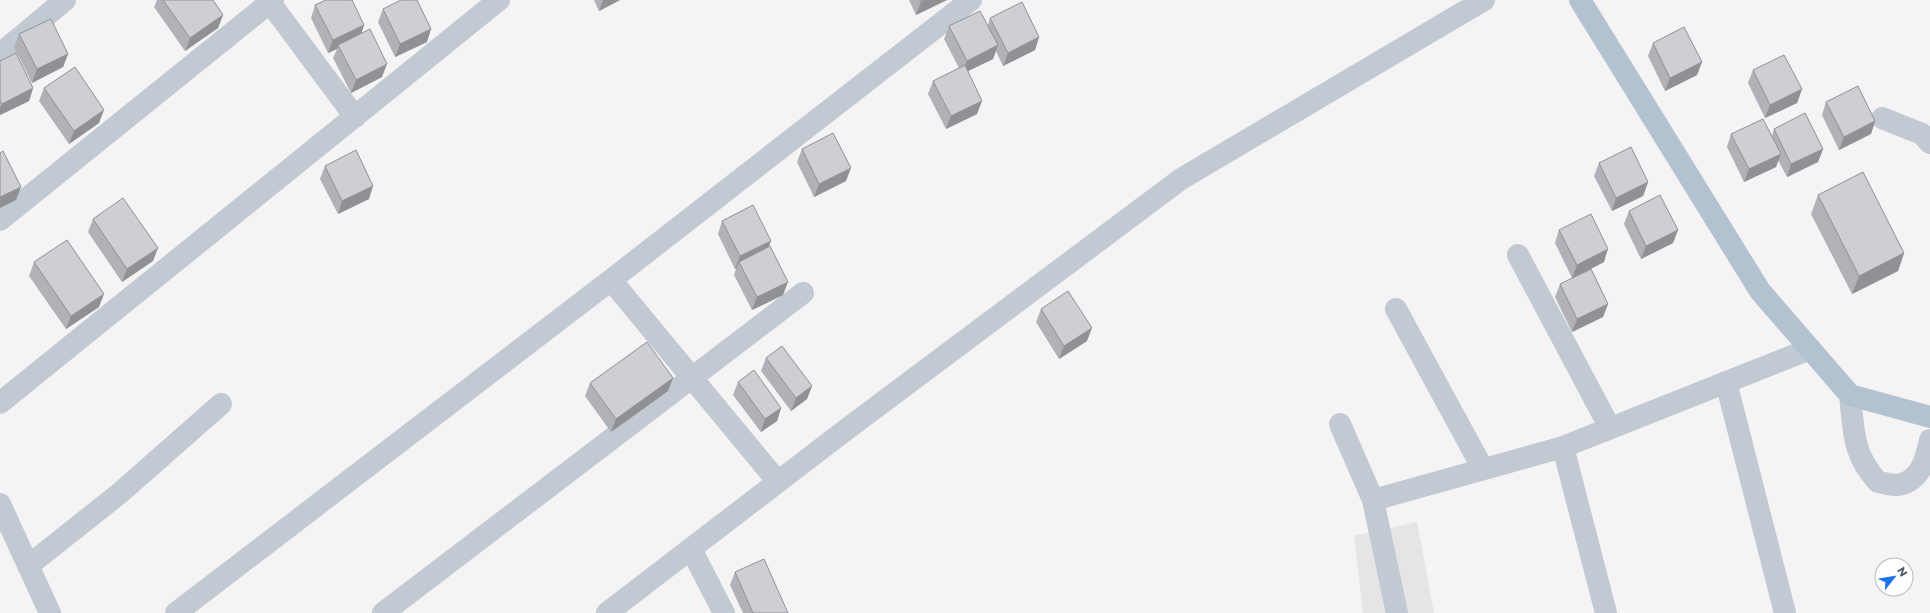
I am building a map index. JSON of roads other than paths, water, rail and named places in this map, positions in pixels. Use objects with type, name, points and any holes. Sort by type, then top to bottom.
[{"type":"main road","points":[[1580,0],[1760,291],[1850,395],[1930,417]]},
{"type":"street","points":[[0,54],[65,0]]},
{"type":"street","points":[[0,403],[500,0]]},
{"type":"street","points":[[176,613],[611,280],[971,0]]},
{"type":"street","points":[[607,613],[778,482],[1181,179],[1484,0]]},
{"type":"street","points":[[0,220],[270,1],[355,116]]},
{"type":"street","points":[[1882,118],[1922,134],[1930,143]]},
{"type":"street","points":[[1518,255],[1610,428]]},
{"type":"street","points":[[611,280],[778,482]]},
{"type":"street","points":[[383,613],[803,293]]},
{"type":"street","points":[[1396,309],[1483,469]]},
{"type":"street","points":[[1373,500],[1563,447],[1810,349]]},
{"type":"street","points":[[1726,382],[1785,613]]},
{"type":"street","points":[[1850,395],[1856,448],[1866,469],[1878,482],[1897,485],[1915,478],[1927,458],[1930,440]]},
{"type":"street","points":[[28,566],[120,493],[221,404]]},
{"type":"street","points":[[1340,424],[1373,500],[1397,613]]},
{"type":"street","points":[[1563,447],[1606,613]]},
{"type":"street","points":[[0,504],[50,613]]},
{"type":"street","points":[[691,549],[724,613]]}]
